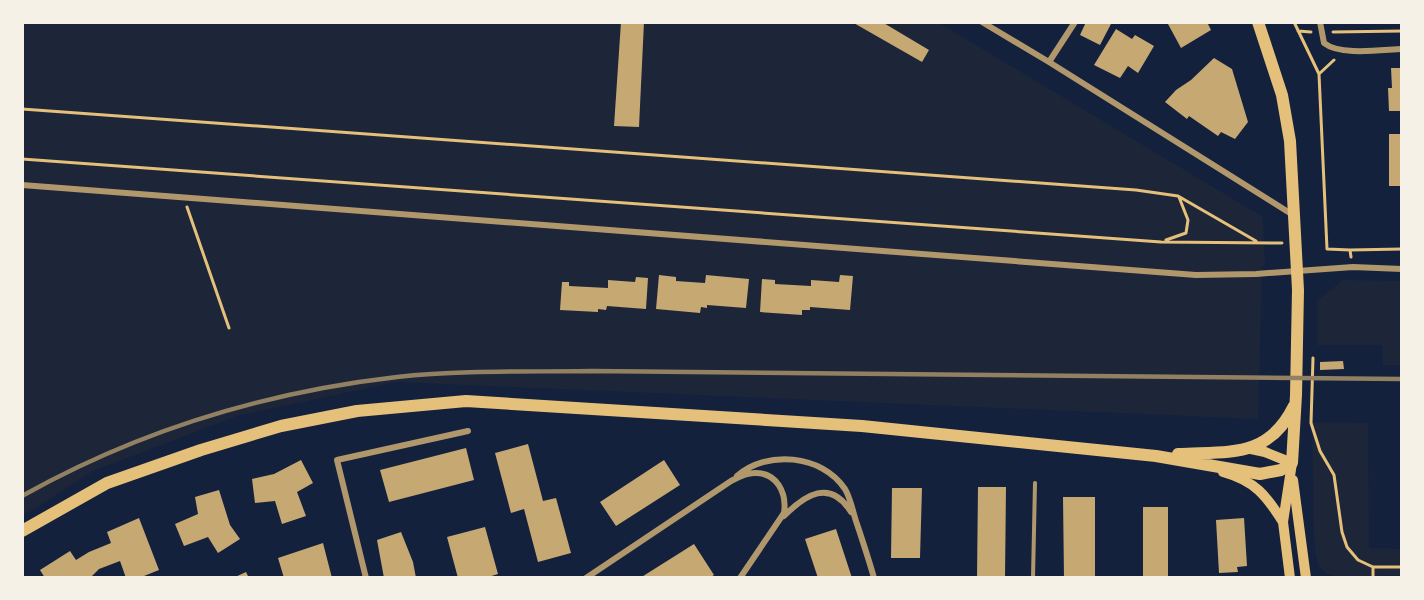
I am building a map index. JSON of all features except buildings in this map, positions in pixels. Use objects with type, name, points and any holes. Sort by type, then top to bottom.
[{"type":"main road","points":[[1258,22],[1282,95],[1288,124],[1296,243],[1296,402],[1292,463],[1283,522],[1290,578]]},
{"type":"main road","points":[[22,531],[107,483],[201,450],[281,426],[357,411],[466,401],[862,426],[1156,456],[1260,474],[1281,470],[1292,463]]},
{"type":"main road","points":[[1251,449],[1269,439],[1284,425],[1296,402]]},
{"type":"main road","points":[[1156,456],[1251,449],[1292,463]]},
{"type":"main road","points":[[1156,456],[1239,477],[1263,492],[1283,522]]},
{"type":"main road","points":[[1292,463],[1306,578]]},
{"type":"street","points":[[982,22],[1294,215]]},
{"type":"street","points":[[1049,62],[1075,22]]},
{"type":"street","points":[[1320,22],[1324,43],[1330,48],[1343,50],[1401,49]]},
{"type":"street","points":[[22,185],[1196,275],[1256,274],[1353,267],[1401,269]]},
{"type":"street","points":[[366,578],[337,460],[468,431]]},
{"type":"street","points":[[586,578],[753,464],[765,460],[785,459],[803,461],[826,472],[845,489],[874,578]]},
{"type":"street","points":[[731,481],[745,474],[764,474],[780,485],[785,504],[784,513],[779,522],[740,578]]},
{"type":"street","points":[[779,522],[800,500],[821,493],[832,494],[842,500],[850,509],[858,526]]},
{"type":"lane","points":[[1034,578],[1035,483]]},
{"type":"path","points":[[1294,22],[1319,74],[1328,249],[1401,249]]},
{"type":"path","points":[[1321,32],[1401,31]]},
{"type":"path","points":[[1319,74],[1343,50]]},
{"type":"path","points":[[22,109],[1124,189],[1178,196],[1257,242]]},
{"type":"path","points":[[22,159],[1161,242],[1296,243]]},
{"type":"path","points":[[1161,242],[1186,233],[1188,220],[1178,196]]},
{"type":"path","points":[[183,197],[229,328]]},
{"type":"path","points":[[1350,250],[1353,267]]},
{"type":"path","points":[[1312,355],[1311,423],[1320,451],[1334,476],[1342,532],[1347,547],[1358,560],[1373,567],[1401,567]]},
{"type":"path","points":[[1373,567],[1373,578]]},
{"type":"shaded area","points":[[23,23],[939,23],[1263,217],[1265,266],[1262,267],[1258,419],[396,382],[237,416],[93,471],[23,516]]},
{"type":"shaded area","points":[[1343,280],[1401,281],[1401,365],[1383,365],[1382,345],[1317,345],[1317,301]]},
{"type":"shaded area","points":[[1312,422],[1368,423],[1369,548],[1401,549],[1401,575],[1338,577],[1327,574],[1319,566],[1314,536]]},
{"type":"railway","points":[[22,496],[111,452],[204,418],[299,393],[397,377],[470,372],[592,371],[1402,379]]}]
